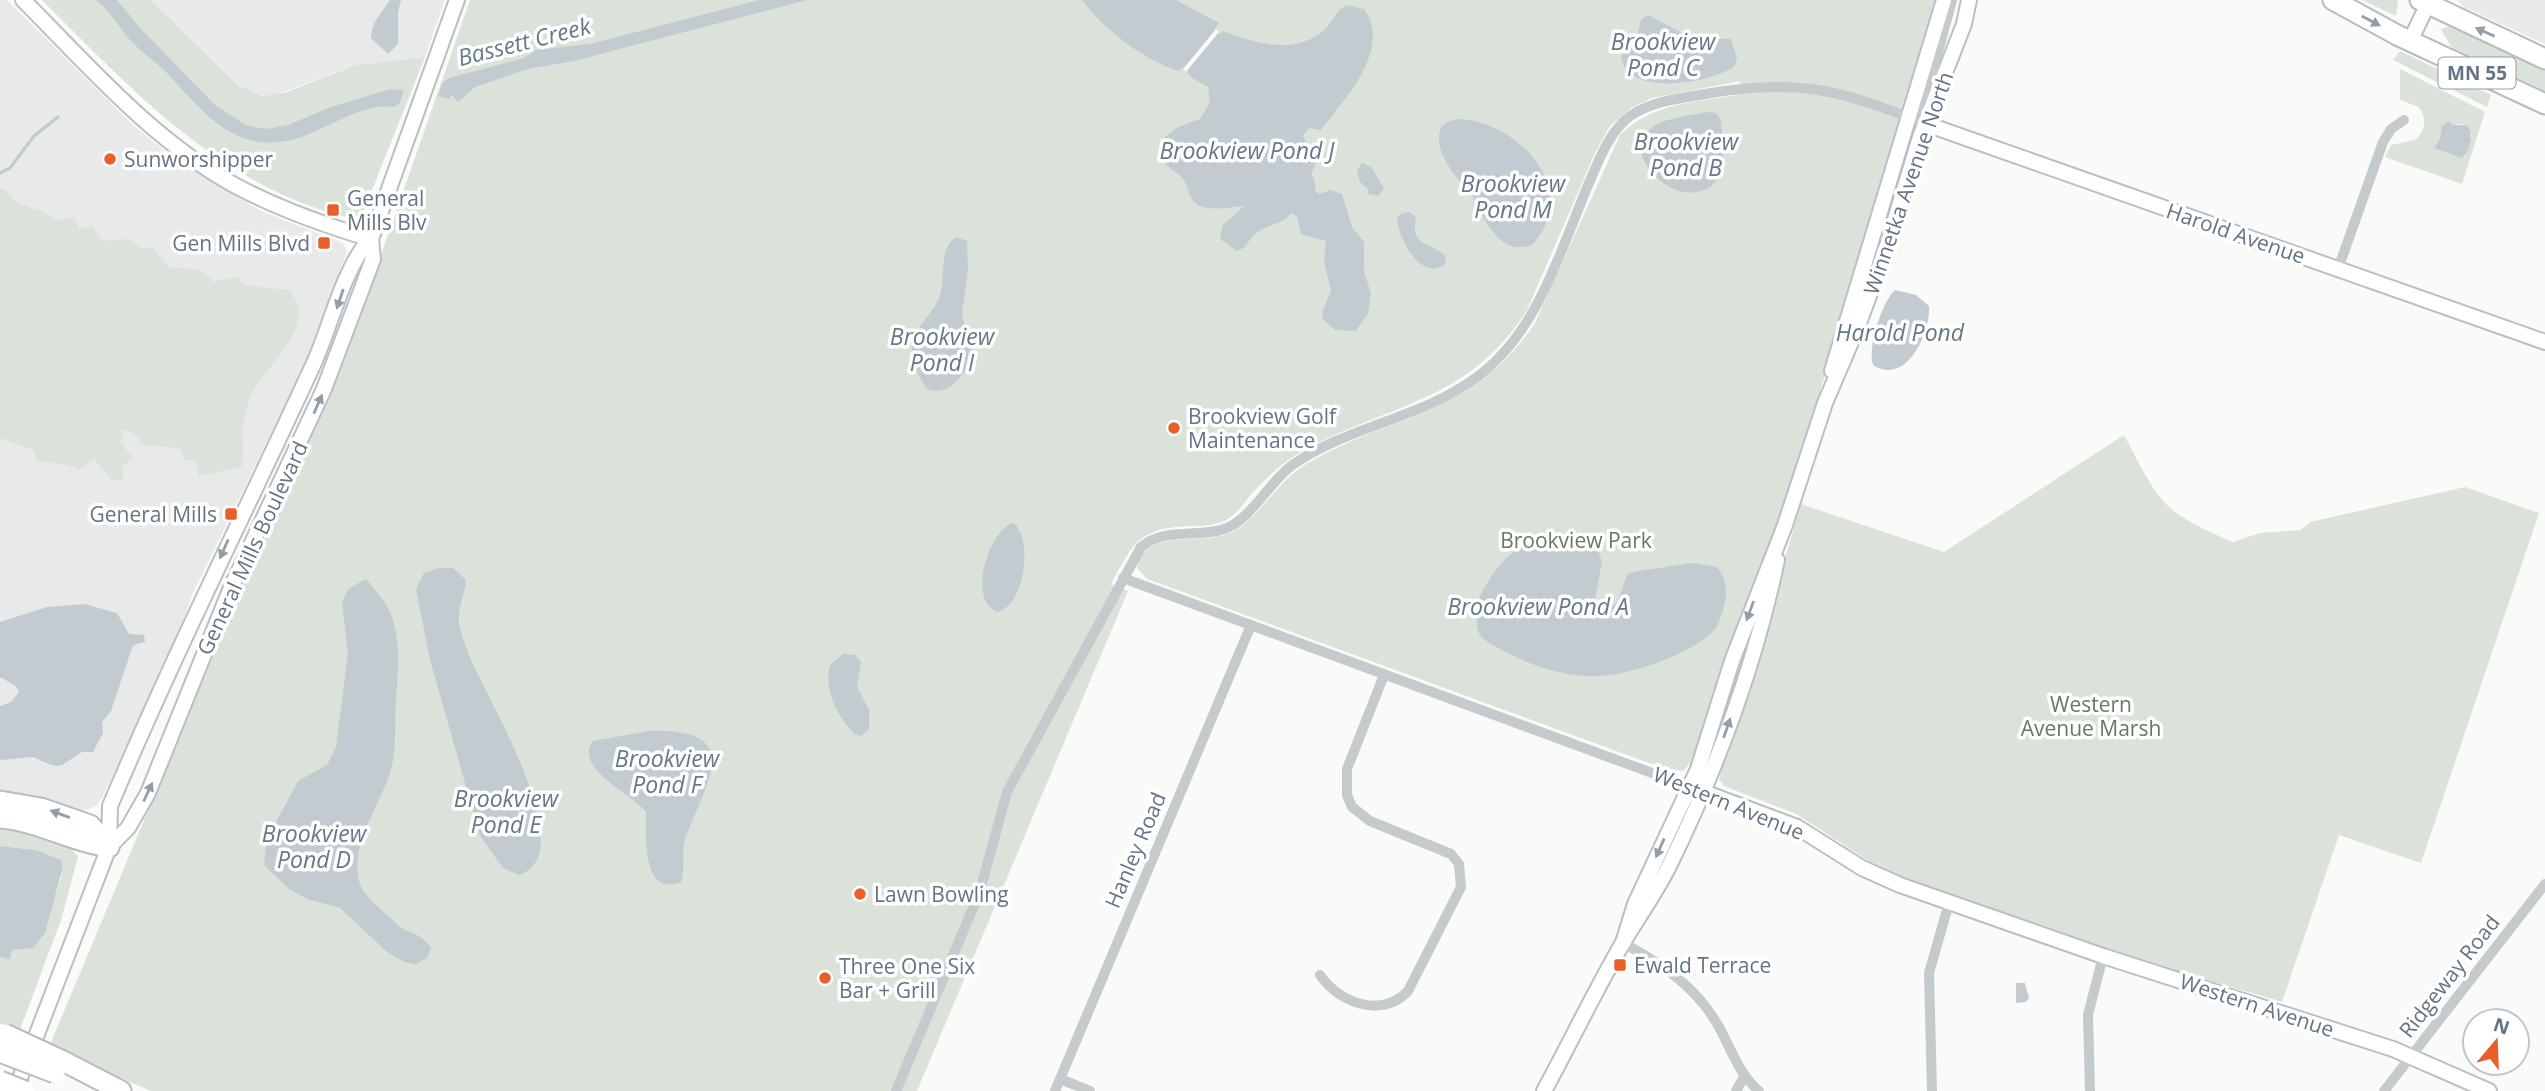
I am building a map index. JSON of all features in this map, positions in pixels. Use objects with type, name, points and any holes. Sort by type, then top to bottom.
[{"type":"highway","name":"MN 55","points":[[2333,0],[2410,41],[2545,104]]},
{"type":"highway","name":"MN 55","points":[[2425,1],[2545,59]]},
{"type":"highway","points":[[0,802],[41,808],[90,825],[109,847]]},
{"type":"highway","points":[[0,818],[34,823],[84,844],[109,847]]},
{"type":"highway","points":[[2,1039],[99,1091]]},
{"type":"highway","points":[[58,1067],[121,1091]]},
{"type":"highway","points":[[0,1081],[25,1091]]},
{"type":"street","points":[[23,0],[123,101],[195,161],[278,207],[371,239]]},
{"type":"street","name":"General Mills Boulevard","points":[[109,847],[128,828],[148,793],[230,590],[324,389],[373,259],[371,239],[457,0]]},
{"type":"street","name":"Winnetka Avenue North","points":[[1825,403],[1833,365],[1944,0]]},
{"type":"street","points":[[1926,124],[1922,118],[1923,111],[1952,0]]},
{"type":"street","name":"Winnetka Avenue North","points":[[1623,943],[1635,904],[1690,787],[1731,662],[1785,525],[1825,403],[1867,303],[1926,124],[1964,24],[1969,0]]},
{"type":"street","points":[[2410,41],[2425,1]]},
{"type":"street","points":[[896,1091],[980,891],[1007,792],[1123,578],[1146,542],[1161,536],[1228,528],[1277,478],[1303,458],[1442,400],[1494,364],[1531,315],[1615,132],[1642,110],[1671,100],[1747,87],[1793,85],[1855,97],[1926,124]]},
{"type":"street","points":[[2338,269],[2383,142],[2391,130],[2404,120]]},
{"type":"street","name":"Harold Avenue","points":[[1926,124],[2545,342]]},
{"type":"street","name":"General Mills Boulevard","points":[[15,1091],[109,847],[110,806],[232,532],[325,339],[357,252],[371,239]]},
{"type":"street","name":"Winnetka Avenue North","points":[[1623,943],[1652,899],[1704,792],[1745,677],[1771,588],[1785,525]]},
{"type":"street","name":"Western Avenue","points":[[1123,578],[1782,820],[1862,868],[1949,903],[2411,1056],[2489,1091]]},
{"type":"street","name":"Hanley Road","points":[[1055,1091],[1251,625]]},
{"type":"street","points":[[1320,975],[1337,994],[1363,1004],[1381,1007],[1396,1001],[1408,991],[1461,887],[1459,864],[1451,854],[1370,821],[1352,807],[1347,795],[1347,769],[1384,675]]},
{"type":"street","name":"Ridgeway Road","points":[[2384,1091],[2545,884]]},
{"type":"street","points":[[1932,1091],[1929,973],[1949,903]]},
{"type":"street","points":[[1544,1091],[1623,943],[1672,972],[1699,996],[1718,1025],[1744,1077],[1759,1091]]},
{"type":"street","points":[[2090,1091],[2088,1014],[2103,956]]},
{"type":"street","points":[[1736,1091],[1744,1077]]},
{"type":"street","points":[[1060,1079],[1090,1091]]},
{"type":"shaded area","points":[[0,0],[7,0],[133,125],[175,160],[261,211],[343,243],[347,251],[302,370],[192,595],[177,638],[103,796],[96,806],[79,813],[0,796]]},
{"type":"shaded area","points":[[151,0],[445,0],[425,57],[356,65],[272,96],[257,95],[243,89]]},
{"type":"shaded area","points":[[2457,0],[2545,0],[2545,44],[2464,7]]},
{"type":"green space","points":[[42,0],[151,0],[238,85],[262,96],[284,93],[356,65],[425,57],[364,210],[357,218],[350,218],[303,203],[260,184],[220,159],[181,131],[145,100]]},
{"type":"green space","name":"Brookview Park","points":[[470,0],[1937,0],[1801,455],[1692,761],[1683,771],[1660,767],[1147,579],[1137,568],[1142,555],[1152,546],[1178,540],[1222,536],[1234,531],[1305,465],[1369,434],[1428,411],[1456,397],[1482,379],[1509,356],[1534,325],[1620,135],[1632,124],[1660,110],[1690,102],[1738,95],[1740,81],[1652,98],[1631,108],[1610,126],[1595,153],[1527,310],[1504,341],[1479,365],[1424,398],[1294,456],[1269,476],[1226,520],[1208,525],[1159,530],[1140,540],[1133,548],[1111,584],[1128,591],[917,1091],[151,1091],[49,1047],[229,618],[344,361]]},
{"type":"green space","points":[[2362,0],[2398,0],[2396,16]]},
{"type":"green space","points":[[2451,26],[2545,68],[2545,95],[2451,47],[2441,29]]},
{"type":"green space","points":[[2400,51],[2491,95],[2487,107],[2393,60]]},
{"type":"green space","points":[[2400,69],[2485,112],[2462,184],[2385,157],[2391,145],[2415,140],[2423,128],[2424,120],[2419,107],[2400,100]],"holes":[[[2451,124],[2462,124],[2472,135],[2465,156],[2435,148]]]},
{"type":"green space","points":[[0,189],[5,190],[17,202],[43,212],[56,221],[74,217],[80,229],[93,227],[102,241],[129,239],[141,249],[152,247],[169,267],[201,270],[214,282],[236,277],[248,286],[289,290],[297,303],[299,316],[288,343],[259,381],[250,398],[243,421],[241,467],[199,476],[195,460],[185,460],[180,448],[144,445],[132,431],[123,430],[120,441],[132,457],[121,468],[124,473],[122,481],[111,479],[94,459],[79,470],[67,465],[37,461],[34,450],[0,438]]},
{"type":"green space","name":"Western Avenue Marsh","points":[[2124,435],[2155,491],[2165,502],[2190,522],[2233,542],[2260,533],[2301,530],[2310,522],[2465,487],[2539,513],[2421,863],[2339,835],[2282,1002],[2138,960],[1928,888],[1869,861],[1796,814],[1724,786],[1719,779],[1801,504],[1944,552]]},
{"type":"green space","points":[[1767,585],[1734,694],[1735,663]]},
{"type":"green space","points":[[0,826],[32,831],[54,839],[78,857],[61,920],[19,1032],[0,1023],[0,957],[10,958],[12,950],[44,929],[62,875],[36,850],[0,846]]},
{"type":"water","points":[[96,0],[117,0],[139,27],[216,106],[248,126],[267,129],[288,125],[331,107],[391,89],[404,90],[400,103],[395,107],[383,106],[357,112],[295,139],[254,141],[237,135],[207,115],[166,72],[130,40]]},
{"type":"water","points":[[390,0],[401,0],[398,12],[398,44],[388,54],[371,38],[371,33]]},
{"type":"water","points":[[759,0],[807,0],[574,61],[528,69],[475,87],[458,102],[452,95],[448,99],[438,96],[442,83],[449,78],[524,58],[536,50],[590,44]]},
{"type":"water","name":"Brookview Pond J","points":[[1082,0],[1176,0],[1219,23],[1214,30],[1220,34],[1223,31],[1248,40],[1275,45],[1300,43],[1312,38],[1324,30],[1346,5],[1364,9],[1371,25],[1373,41],[1362,74],[1321,130],[1309,128],[1303,136],[1317,160],[1311,174],[1315,181],[1315,190],[1319,194],[1331,190],[1342,194],[1352,227],[1364,242],[1364,271],[1371,294],[1368,313],[1356,331],[1335,330],[1323,319],[1322,312],[1331,291],[1324,261],[1326,241],[1301,234],[1297,217],[1292,213],[1282,221],[1257,232],[1244,248],[1237,251],[1220,239],[1223,225],[1244,206],[1210,208],[1196,204],[1183,179],[1161,156],[1160,147],[1168,134],[1175,129],[1200,119],[1210,103],[1208,87],[1192,78],[1183,68],[1178,71],[1138,51],[1101,22]]},
{"type":"water","name":"Brookview Pond C","points":[[1648,15],[1692,38],[1731,39],[1737,58],[1734,67],[1689,82],[1653,82],[1638,78],[1627,70],[1621,57],[1629,45],[1636,43],[1641,19]]},
{"type":"water","name":"Brookview Pond B","points":[[1708,112],[1716,113],[1721,120],[1724,170],[1711,186],[1695,192],[1678,190],[1663,182],[1650,170],[1642,156],[1642,142],[1656,125]]},
{"type":"water","name":"Brookview Pond M","points":[[1459,119],[1481,123],[1502,132],[1521,145],[1536,162],[1547,181],[1550,202],[1546,223],[1533,244],[1522,247],[1503,242],[1489,227],[1473,197],[1447,163],[1439,143],[1440,131],[1446,123]]},
{"type":"water","points":[[2449,121],[2451,124],[2468,126],[2470,130],[2470,143],[2462,158],[2434,148],[2440,139],[2442,126]]},
{"type":"water","points":[[1362,163],[1371,167],[1384,188],[1378,196],[1368,194],[1368,189],[1360,182],[1357,170]]},
{"type":"water","points":[[1410,212],[1416,217],[1418,238],[1445,256],[1446,263],[1437,268],[1428,268],[1413,256],[1398,227],[1397,218],[1402,213]]},
{"type":"water","name":"Brookview Pond I","points":[[956,237],[967,241],[968,268],[962,315],[974,360],[950,387],[937,391],[929,390],[916,369],[912,345],[916,332],[939,298],[946,249]]},
{"type":"water","name":"Harold Pond","points":[[1895,290],[1916,295],[1929,306],[1929,317],[1914,354],[1896,369],[1885,370],[1873,365],[1872,347],[1885,304]]},
{"type":"water","points":[[1014,523],[1023,544],[1023,572],[1014,598],[1007,607],[997,612],[988,605],[983,594],[985,564],[997,537],[1005,527]]},
{"type":"water","name":"Brookview Pond A","points":[[1560,537],[1598,550],[1602,562],[1594,603],[1606,613],[1618,600],[1627,575],[1632,572],[1692,563],[1717,567],[1726,588],[1718,624],[1709,635],[1684,651],[1618,674],[1567,674],[1517,658],[1480,635],[1476,605],[1495,572],[1512,553],[1533,540]]},
{"type":"water","name":"Brookview Pond E","points":[[439,568],[453,568],[466,580],[459,612],[462,635],[477,673],[524,770],[536,806],[541,837],[536,861],[519,875],[503,868],[480,836],[430,660],[416,589],[424,573]]},
{"type":"water","name":"Brookview Pond D","points":[[366,579],[389,610],[396,632],[398,665],[393,759],[388,779],[361,842],[357,868],[359,881],[370,899],[401,928],[421,938],[431,948],[427,958],[416,964],[404,962],[386,951],[340,908],[307,899],[289,889],[264,865],[267,839],[298,781],[327,765],[336,747],[348,653],[342,602],[348,589]]},
{"type":"water","points":[[84,604],[117,613],[129,634],[144,635],[145,642],[133,645],[111,711],[102,722],[103,733],[93,752],[82,752],[59,766],[33,757],[0,760],[0,706],[11,702],[19,692],[16,686],[0,677],[0,622],[47,607]]},
{"type":"water","points":[[843,654],[855,655],[861,662],[857,687],[869,710],[869,729],[861,736],[856,735],[843,721],[830,693],[830,665]]},
{"type":"water","name":"Brookview Pond F","points":[[650,731],[679,732],[698,738],[708,748],[712,760],[704,794],[685,840],[681,882],[668,884],[659,881],[652,872],[647,848],[646,812],[607,780],[591,761],[589,751],[593,741]]},
{"type":"water","points":[[0,846],[36,850],[61,860],[63,867],[45,933],[33,948],[12,950],[10,959],[0,957]]},
{"type":"water","points":[[2016,983],[2025,983],[2029,998],[2026,1002],[2016,1003]]},
{"type":"pier","points":[[1216,29],[1219,32],[1186,72],[1183,69]]},
{"type":"waterway","points":[[0,173],[10,168],[34,136],[58,117]]},
{"type":"place","name":"Sunworshipper","points":[[110,159]]},
{"type":"place","name":"General Mills Blv","points":[[333,210]]},
{"type":"place","name":"Gen Mills Blvd","points":[[324,243]]},
{"type":"place","name":"Brookview Golf Maintenance","points":[[1174,428]]},
{"type":"place","name":"General Mills","points":[[231,514]]},
{"type":"place","name":"Lawn Bowling","points":[[860,894]]},
{"type":"place","name":"Ewald Terrace","points":[[1620,965]]},
{"type":"place","name":"Three One Six Bar + Grill","points":[[825,978]]},
{"type":"water label","name":"Bassett Creek","points":[[524,41]]}]
